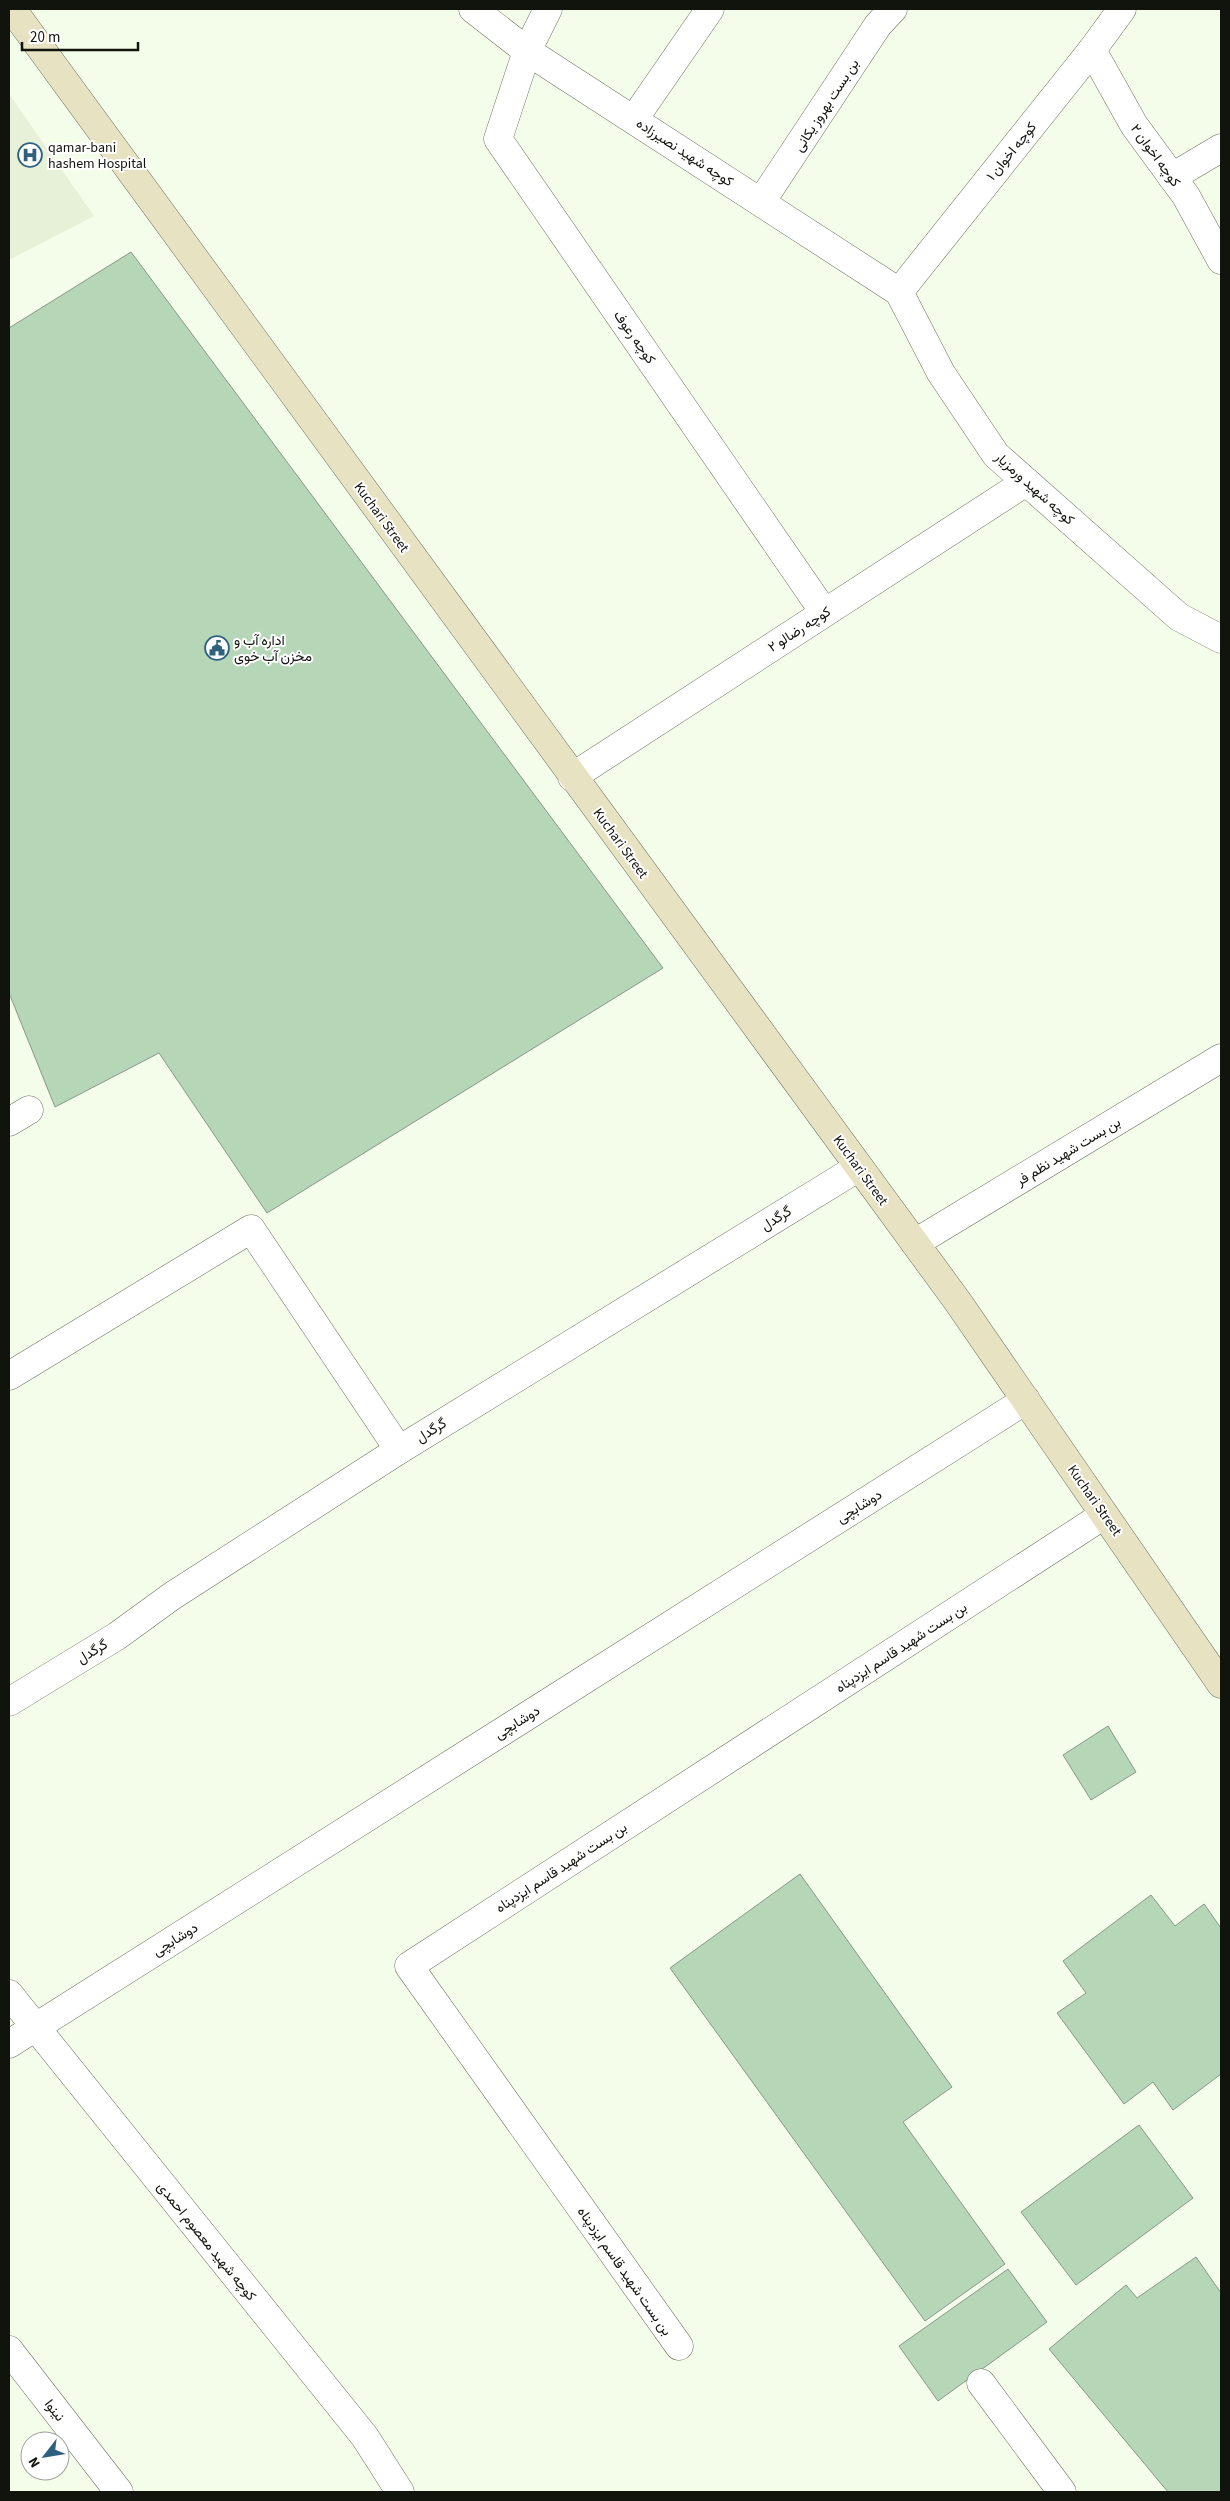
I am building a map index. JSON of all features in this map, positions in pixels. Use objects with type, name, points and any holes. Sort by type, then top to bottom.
[{"type":"main road","name":"Kuchari Street","points":[[12,9],[572,777],[915,1243],[1026,1400],[1221,1684]]},
{"type":"street","name":"کوچه شهید نصیرزاده","points":[[474,9],[527,51],[899,292]]},
{"type":"street","points":[[527,51],[548,9]]},
{"type":"street","points":[[634,119],[710,9]]},
{"type":"street","name":"بن بست بهروز یکانی","points":[[761,202],[878,25],[893,9]]},
{"type":"street","name":"کوچه اخوان ۱","points":[[899,292],[1092,50],[1122,9]]},
{"type":"street","name":"کوچه اخوان ۲","points":[[1092,50],[1134,125],[1186,196],[1221,260]]},
{"type":"street","name":"کوچه رعوف","points":[[527,51],[498,139],[824,612]]},
{"type":"street","points":[[1172,177],[1221,148]]},
{"type":"street","name":"کوچه شهید ورمزیار","points":[[899,292],[940,373],[996,455],[1179,617],[1221,639]]},
{"type":"street","name":"کوچه رضالو ۲","points":[[572,777],[1026,482]]},
{"type":"street","name":"بن بست شهید نظم فر","points":[[915,1243],[1221,1058]]},
{"type":"street","name":"گرگدل","points":[[9,1702],[118,1636],[172,1596],[399,1450],[859,1167]]},
{"type":"street","points":[[9,1376],[251,1229],[399,1450]]},
{"type":"street","name":"دوشابچی","points":[[9,2044],[1026,1400]]},
{"type":"street","name":"بن بست شهید قاسم ایزدپناه","points":[[679,2346],[409,1966],[1104,1515]]},
{"type":"street","name":"کوچه شهید معصوم احمدی","points":[[9,1994],[365,2437],[399,2492]]},
{"type":"street","name":"نینوا","points":[[9,2350],[119,2492]]},
{"type":"street","points":[[981,2383],[1062,2492]]},
{"type":"shaded area","name":"qamar-bani hashem Hospital","points":[[9,94],[94,216],[9,260]]},
{"type":"building","name":"اداره آب و مخزن آب خوی","points":[[131,252],[663,968],[267,1213],[159,1053],[55,1107],[9,993],[9,328]]},
{"type":"building","points":[[1108,1726],[1136,1772],[1091,1800],[1063,1755]]},
{"type":"building","points":[[800,1874],[952,2087],[903,2122],[1005,2264],[925,2321],[670,1968]]},
{"type":"building","points":[[1151,1895],[1175,1926],[1204,1904],[1221,1928],[1221,2074],[1173,2110],[1153,2082],[1124,2104],[1057,2013],[1086,1993],[1063,1961]]},
{"type":"building","points":[[1139,2125],[1193,2198],[1076,2285],[1021,2212]]},
{"type":"building","points":[[1196,2257],[1221,2293],[1221,2492],[1168,2492],[1049,2349],[1126,2285],[1137,2298]]},
{"type":"building","points":[[1008,2269],[1047,2322],[938,2401],[899,2346]]},
{"type":"place","name":"qamar-bani hashem Hospital","points":[[30,155]]},
{"type":"place","name":"اداره آب و مخزن آب خوی","points":[[217,648]]}]
